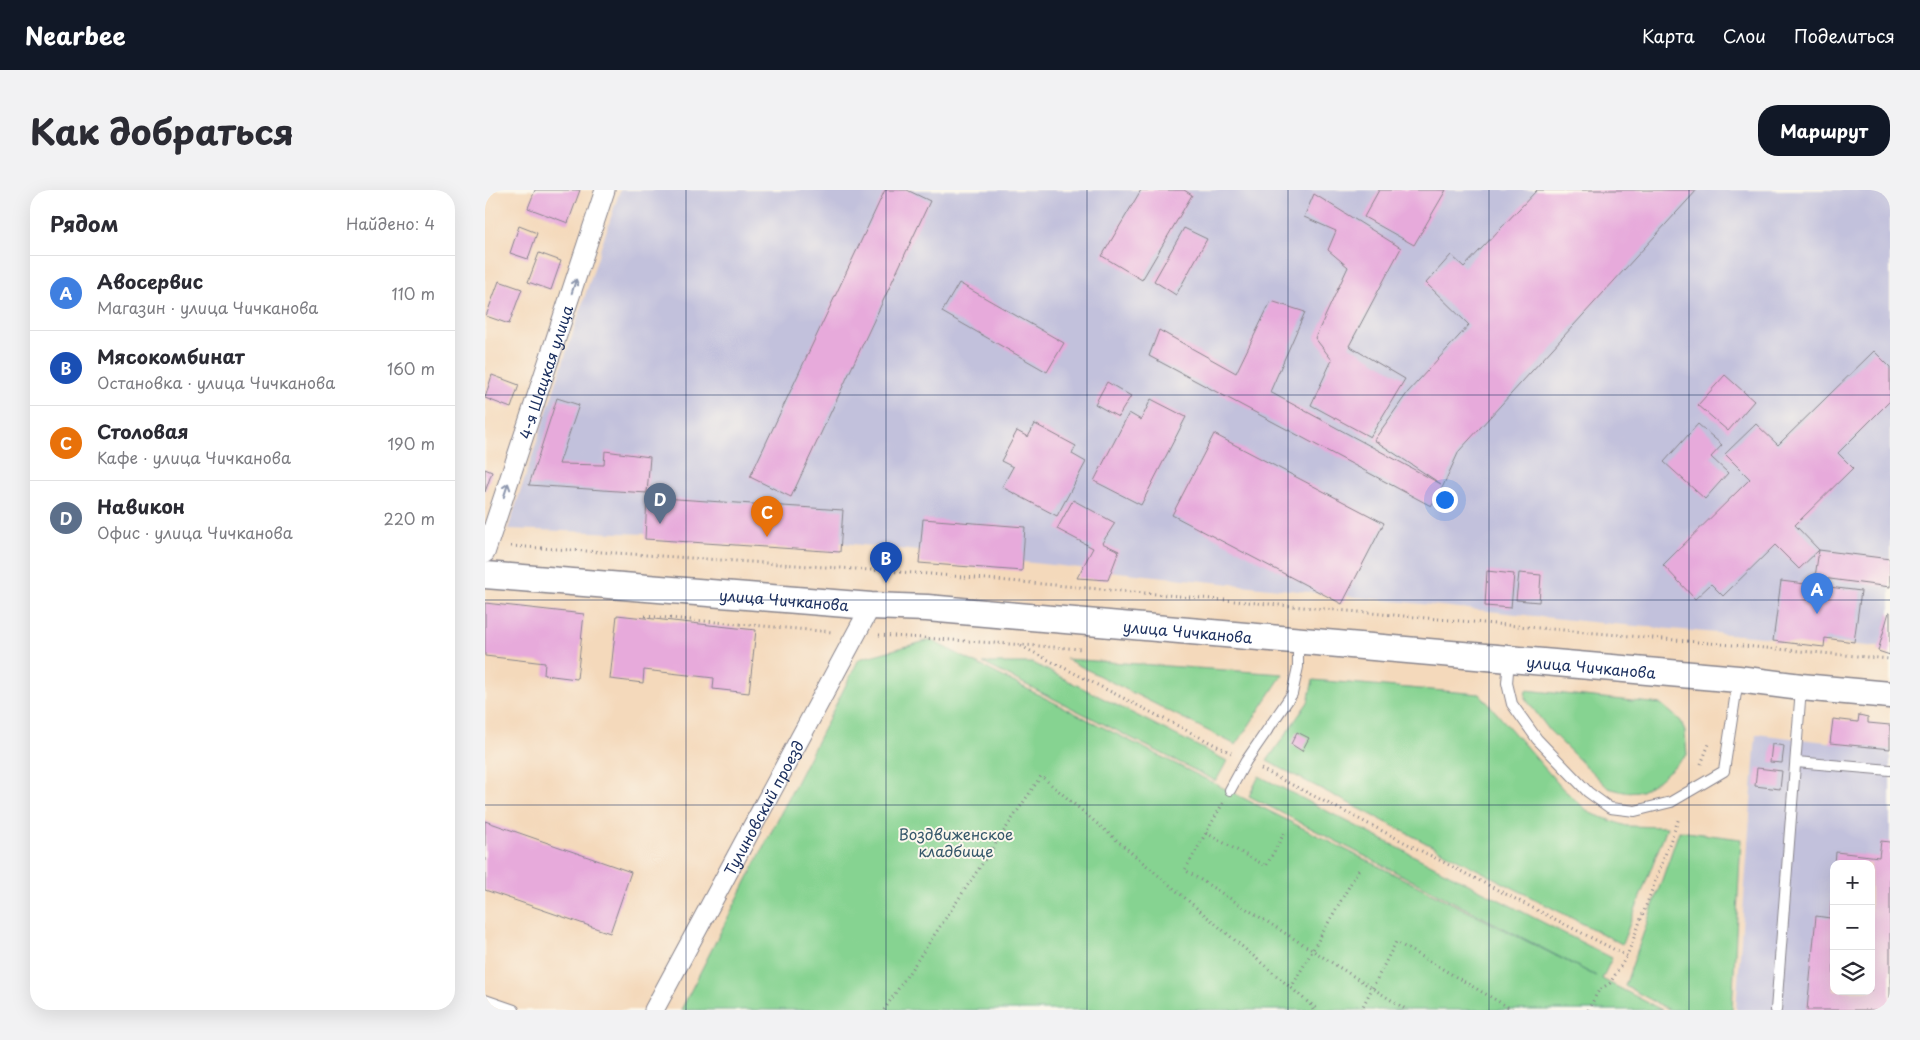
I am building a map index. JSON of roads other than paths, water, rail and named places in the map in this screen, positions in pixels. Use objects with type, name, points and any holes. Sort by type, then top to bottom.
[{"type":"main road","name":"улица Чичканова","points":[[485,575],[871,606],[927,608],[1738,679],[1890,695]]},
{"type":"street","name":"4-я Шацкая улица","points":[[486,549],[605,190]]},
{"type":"street","name":"Тулиновский проезд","points":[[654,1010],[871,606]]},
{"type":"lane","points":[[1231,790],[1246,761],[1292,694],[1298,667],[1298,640]]},
{"type":"lane","points":[[1509,659],[1507,683],[1512,704],[1537,739],[1588,792],[1609,808],[1635,812],[1671,802],[1724,771],[1738,679]]},
{"type":"lane","points":[[1775,1010],[1801,687]]},
{"type":"lane","points":[[1796,762],[1890,770]]},
{"type":"lane","points":[[485,1000],[514,1010]]},
{"type":"place","name":"Навикон","points":[[660,524]]},
{"type":"place","name":"Столовая","points":[[767,537]]},
{"type":"place","name":"Мясокомбинат","points":[[886,583]]},
{"type":"place","name":"Авосервис","points":[[1817,614]]},
{"type":"park label","name":"Воздвиженское кладбище","points":[[956,842]]}]
